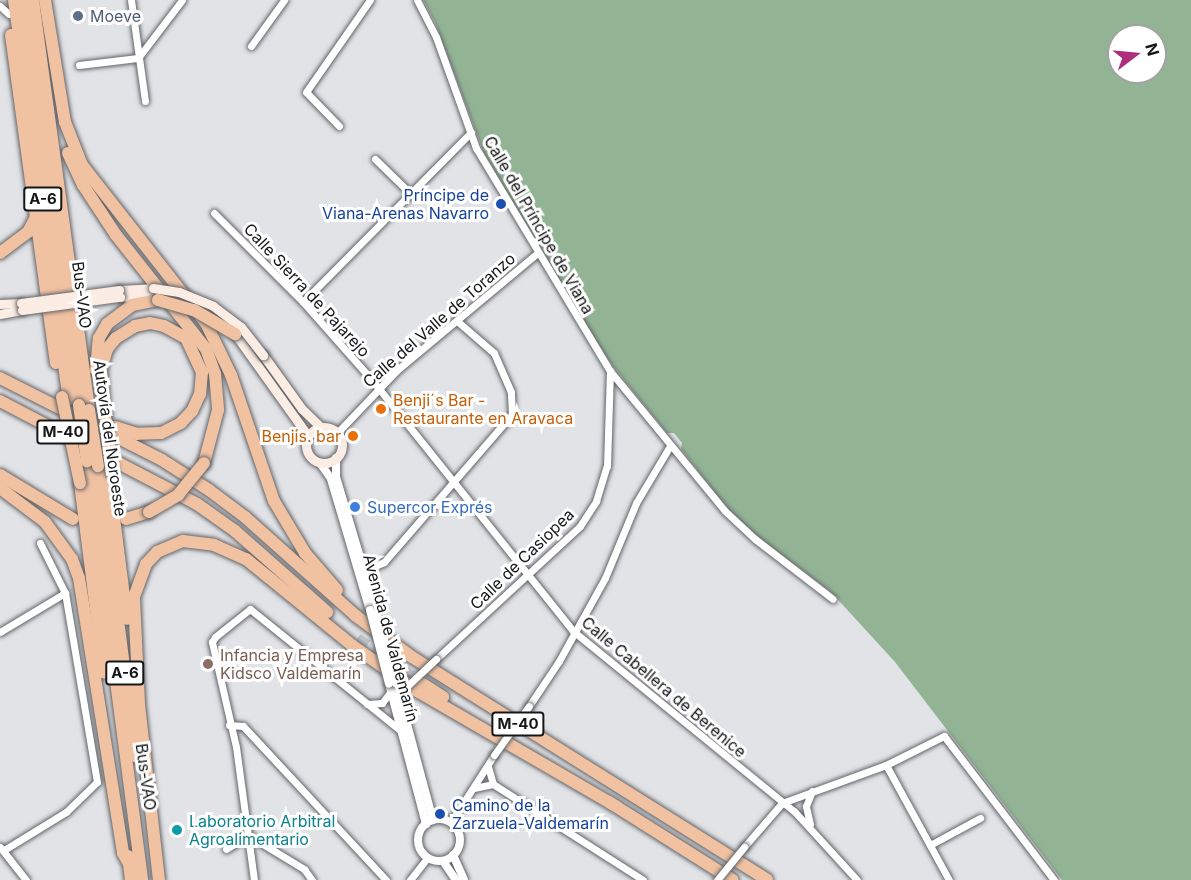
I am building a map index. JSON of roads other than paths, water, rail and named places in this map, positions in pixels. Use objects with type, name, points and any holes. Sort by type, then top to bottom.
[{"type":"highway","points":[[7,0],[4,10],[40,255],[84,407]]},
{"type":"highway","name":"Autovía del Noroeste","points":[[14,0],[84,407],[101,468],[152,880]]},
{"type":"highway","name":"Bus-VAO","points":[[23,0],[84,407]]},
{"type":"highway","name":"Autovía del Noroeste","points":[[33,0],[84,407],[80,483],[131,880]]},
{"type":"highway","points":[[43,0],[60,120],[78,177],[139,267],[196,332],[212,365],[218,410],[204,463],[178,495],[149,513],[126,519]]},
{"type":"highway","points":[[43,0],[65,122],[82,165],[206,323],[231,375],[267,486],[297,542],[334,587],[412,657]]},
{"type":"highway","points":[[2,251],[28,232],[35,218]]},
{"type":"highway","points":[[2,251],[23,245],[40,255]]},
{"type":"highway","points":[[84,407],[96,373],[99,338],[123,310],[156,294],[194,310],[235,334]]},
{"type":"highway","points":[[0,378],[128,432],[161,433],[186,419],[202,388],[200,363],[186,338],[164,326],[150,323],[128,329],[107,349],[84,407]]},
{"type":"highway","name":"M-40","points":[[0,378],[162,460],[209,490],[245,517],[356,616],[412,657],[766,880]]},
{"type":"highway","name":"M-40","points":[[0,400],[125,463],[197,504],[235,531],[357,639]]},
{"type":"highway","points":[[0,409],[125,463]]},
{"type":"highway","points":[[101,468],[114,510],[159,880]]},
{"type":"highway","name":"Bus-VAO","points":[[101,468],[142,880]]},
{"type":"highway","points":[[0,475],[73,519]]},
{"type":"highway","points":[[0,488],[45,522],[72,559],[79,578],[123,853],[128,862]]},
{"type":"highway","points":[[139,704],[133,623],[138,579],[157,552],[183,541],[201,542],[229,551],[264,572],[353,646],[419,692],[616,806]]},
{"type":"highway","name":"M-40","points":[[423,684],[733,880]]},
{"type":"main road","points":[[0,314],[22,307],[120,293],[179,292],[213,306],[241,327],[303,409],[322,428],[337,433],[341,446],[336,459],[320,463],[307,453],[308,436],[235,334]]},
{"type":"main road","points":[[0,304],[22,307]]},
{"type":"main road","points":[[308,436],[322,428]]},
{"type":"street","points":[[131,0],[144,100]]},
{"type":"street","points":[[79,64],[138,58],[182,0]]},
{"type":"street","points":[[251,46],[285,0]]},
{"type":"street","points":[[339,126],[306,92],[370,0]]},
{"type":"street","name":"Calle del Príncipe de Viana","points":[[417,0],[436,37],[476,148],[536,254],[610,371],[725,511],[755,539],[833,599]]},
{"type":"street","points":[[303,302],[471,132]]},
{"type":"street","points":[[375,159],[410,194]]},
{"type":"street","name":"Calle Sierra de Pajarejo","points":[[214,213],[303,302],[379,388]]},
{"type":"street","name":"Calle del Valle de Toranzo","points":[[337,433],[379,388],[536,254]]},
{"type":"street","points":[[363,564],[375,567],[384,562],[504,427],[513,403],[494,353],[457,321]]},
{"type":"street","name":"Calle de Casiopea","points":[[380,704],[395,689],[436,659],[580,526],[603,483],[610,371]]},
{"type":"street","name":"Calle Cabellera de Berenice","points":[[379,388],[573,631],[782,802],[812,829],[856,880]]},
{"type":"street","points":[[451,822],[494,754],[559,661],[573,631],[605,578],[636,503],[670,446]]},
{"type":"street","name":"Avenida de Valdemarín","points":[[336,459],[336,477],[363,564],[373,612]]},
{"type":"street","name":"Avenida de Valdemarín","points":[[320,463],[331,479],[373,612],[429,822]]},
{"type":"street","points":[[27,880],[2,848],[66,812],[97,782],[65,593],[40,543]]},
{"type":"street","points":[[0,632],[65,593]]},
{"type":"street","points":[[254,880],[236,747],[229,725],[212,642],[244,610],[250,609],[400,730]]},
{"type":"street","name":"Avenida de Valdemarín","points":[[395,689],[400,730],[429,822]]},
{"type":"street","points":[[367,704],[380,704],[380,714]]},
{"type":"street","points":[[229,725],[243,726],[386,880]]},
{"type":"street","points":[[717,880],[782,802],[886,765],[938,736],[948,738],[1054,880]]},
{"type":"street","points":[[886,765],[949,880]]},
{"type":"street","points":[[488,766],[493,784],[643,880]]},
{"type":"street","points":[[474,788],[493,784]]},
{"type":"street","points":[[812,791],[806,813],[812,829]]},
{"type":"street","points":[[930,845],[980,818]]},
{"type":"street","points":[[427,858],[418,839],[429,822],[451,822]]},
{"type":"street","points":[[427,858],[443,861],[453,855],[460,838],[451,822]]},
{"type":"street","points":[[226,849],[248,835]]},
{"type":"street","points":[[248,835],[304,869],[312,880]]},
{"type":"street","points":[[453,855],[464,880]]},
{"type":"street","points":[[410,880],[427,858]]},
{"type":"street","points":[[443,861],[456,880]]},
{"type":"tunnel","points":[[357,639],[423,684]]},
{"type":"place","name":"Moeve","points":[[78,16]]},
{"type":"place","name":"Príncipe de Viana-Arenas Navarro","points":[[501,204]]},
{"type":"place","name":"Benji´s Bar - Restaurante en Aravaca","points":[[381,409]]},
{"type":"place","name":"Benjis. bar","points":[[353,436]]},
{"type":"place","name":"Supercor Exprés","points":[[355,507]]},
{"type":"place","name":"Infancia y Empresa Kidsco Valdemarín","points":[[208,664]]},
{"type":"place","name":"Camino de la Zarzuela-Valdemarín","points":[[440,814]]},
{"type":"place","name":"Laboratorio Arbitral Agroalimentario","points":[[177,830]]}]
